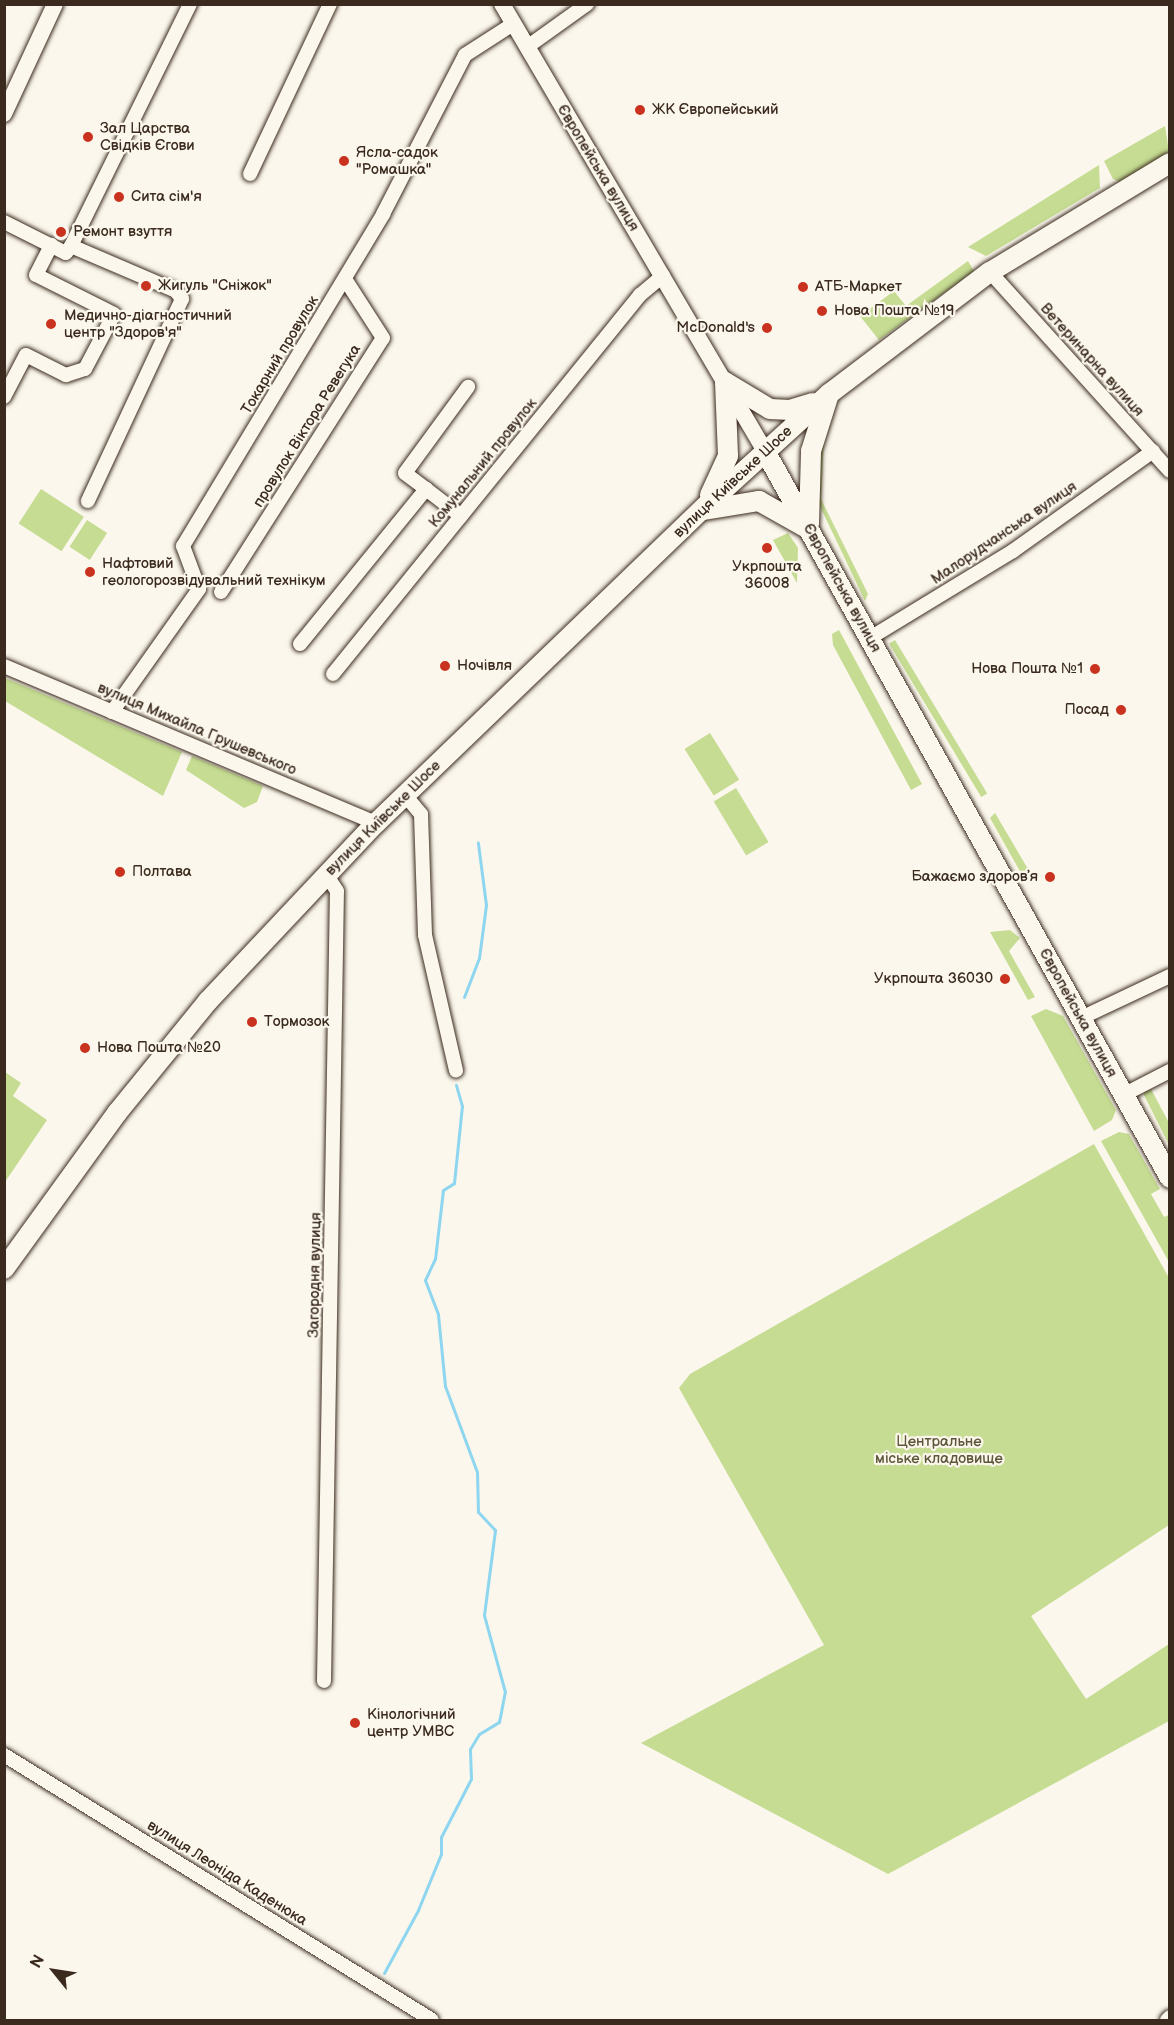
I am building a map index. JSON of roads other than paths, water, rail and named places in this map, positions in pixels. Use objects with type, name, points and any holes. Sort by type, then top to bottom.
[{"type":"highway","points":[[725,382],[752,401],[781,410],[799,409],[828,394],[990,272],[1170,164]]},
{"type":"highway","points":[[701,511],[728,456],[725,382]]},
{"type":"highway","points":[[701,511],[759,501],[809,529],[811,451],[828,394]]},
{"type":"highway","name":"вулиця Київське Шосе","points":[[4,1269],[144,1078],[326,874],[376,823],[701,511],[828,394]]},
{"type":"highway","name":"Європейська вулиця","points":[[765,451],[1124,1095],[1167,1167]]},
{"type":"main road","points":[[4,114],[9,94],[54,4]]},
{"type":"main road","name":"Європейська вулиця","points":[[502,4],[765,451]]},
{"type":"street","points":[[4,222],[66,254],[190,4]]},
{"type":"street","points":[[250,174],[330,4]]},
{"type":"street","points":[[526,47],[587,4]]},
{"type":"street","name":"Токарний провулок","points":[[112,712],[199,589],[183,546],[345,279],[465,56],[513,24]]},
{"type":"street","points":[[4,397],[26,355],[66,375],[85,369],[114,314],[36,275],[51,245]]},
{"type":"street","points":[[71,246],[176,291],[182,299],[88,501]]},
{"type":"street","name":"Ветеринарна вулиця","points":[[990,272],[1170,471]]},
{"type":"street","name":"Комунальний провулок","points":[[333,674],[640,295],[663,276]]},
{"type":"street","name":"провулок Віктора Ревегука","points":[[221,592],[383,338],[345,279]]},
{"type":"street","points":[[461,516],[405,473],[468,387]]},
{"type":"street","name":"Малорудчанська вулиця","points":[[870,638],[1013,550],[1153,451]]},
{"type":"street","points":[[300,644],[426,489]]},
{"type":"street","name":"вулиця Михайла Грушевського","points":[[4,666],[376,823]]},
{"type":"street","points":[[405,795],[421,814],[425,935],[456,1070]]},
{"type":"street","name":"Загородня вулиця","points":[[324,1681],[337,891],[326,874]]},
{"type":"street","points":[[1081,1018],[1170,976]]},
{"type":"street","points":[[1124,1095],[1170,1071]]},
{"type":"street","name":"вулиця Леоніда Каденюка","points":[[4,1755],[432,2020]]},
{"type":"street","points":[[1167,2020],[1170,2017]]},
{"type":"waterway","points":[[464,997],[479,958],[486,905],[478,843]]},
{"type":"waterway","points":[[384,1973],[418,1910],[441,1854],[441,1837],[471,1779],[470,1749],[479,1734],[499,1722],[505,1692],[484,1615],[495,1530],[478,1512],[477,1472],[445,1386],[438,1314],[425,1280],[435,1259],[443,1190],[454,1183],[462,1106],[456,1085]]},
{"type":"place","name":"ЖК Європейський","points":[[640,110]]},
{"type":"place","name":"Зал Царства Cвідків Єгови","points":[[88,137]]},
{"type":"place","name":"Ясла-садок \"Ромашка\"","points":[[344,161]]},
{"type":"place","name":"Сита сім'я","points":[[119,197]]},
{"type":"place","name":"Ремонт взуття","points":[[61,232]]},
{"type":"place","name":"Жигуль \"Сніжок\"","points":[[146,286]]},
{"type":"place","name":"АТБ-Маркет","points":[[803,287]]},
{"type":"place","name":"Нова Пошта №19","points":[[822,311]]},
{"type":"place","name":"Медично-діагностичний центр \"Здоров'я\"","points":[[51,324]]},
{"type":"place","name":"McDonald's","points":[[767,328]]},
{"type":"place","name":"Укрпошта 36008","points":[[767,548]]},
{"type":"place","name":"Нафтовий геологорозвідувальний технікум","points":[[90,572]]},
{"type":"place","name":"Ночівля","points":[[445,666]]},
{"type":"place","name":"Нова Пошта №1","points":[[1095,669]]},
{"type":"place","name":"Посад","points":[[1121,710]]},
{"type":"place","name":"Полтава","points":[[120,872]]},
{"type":"place","name":"Бажаємо здоровʼя","points":[[1050,877]]},
{"type":"place","name":"Укрпошта 36030","points":[[1005,979]]},
{"type":"place","name":"Тормозок","points":[[252,1022]]},
{"type":"place","name":"Нова Пошта №20","points":[[85,1048]]},
{"type":"place","name":"Кінологічний центр УМВС","points":[[355,1723]]},
{"type":"park label","name":"Центральне міське кладовище","points":[[939,1450]]}]
